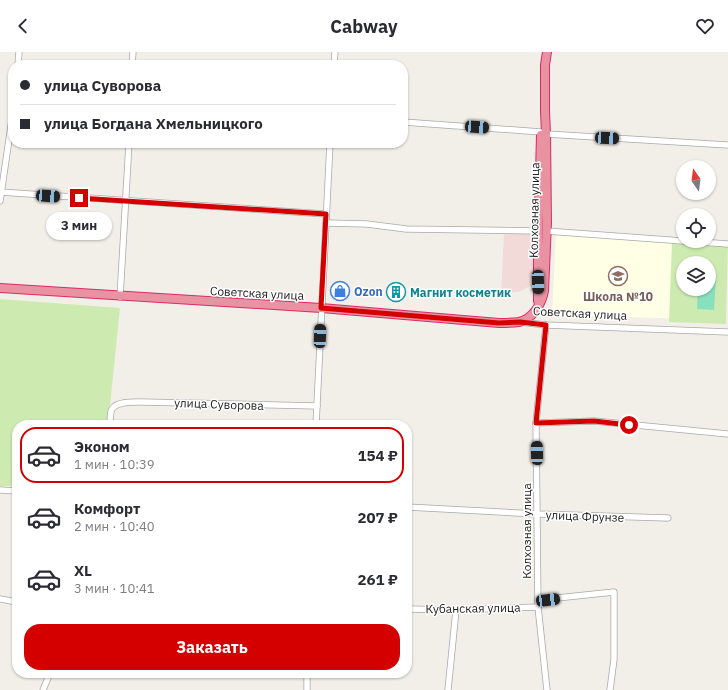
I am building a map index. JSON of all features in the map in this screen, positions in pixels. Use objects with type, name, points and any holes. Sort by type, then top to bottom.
[{"type":"highway","name":"Колхозная улица","points":[[520,322],[530,316],[538,308],[542,301],[544,291],[542,231],[545,65],[547,52]]},
{"type":"highway","name":"Советская улица","points":[[0,288],[120,297],[321,308],[499,323],[520,322]]},
{"type":"street","points":[[408,122],[728,145]]},
{"type":"street","points":[[0,201],[0,192],[8,143]]},
{"type":"street","points":[[120,297],[129,148]]},
{"type":"street","points":[[316,420],[330,148]]},
{"type":"street","points":[[0,192],[326,214]]},
{"type":"street","points":[[326,223],[367,224],[406,229],[542,231],[676,240]]},
{"type":"street","points":[[716,243],[728,244]]},
{"type":"street","name":"Советская улица","points":[[520,322],[546,325],[728,332]]},
{"type":"street","name":"Колхозная улица","points":[[546,325],[536,423],[538,604],[547,690]]},
{"type":"street","name":"улица Суворова","points":[[111,420],[112,410],[115,406],[122,403],[142,402],[317,406]]},
{"type":"street","points":[[536,423],[594,421],[728,434]]},
{"type":"street","points":[[0,490],[12,491]]},
{"type":"street","name":"улица Фрунзе","points":[[412,507],[538,514],[668,518]]},
{"type":"street","name":"Кубанская улица","points":[[412,609],[456,610],[538,604],[614,592],[614,659],[610,690]]},
{"type":"street","points":[[0,599],[12,601]]},
{"type":"street","points":[[448,690],[456,610]]},
{"type":"street","points":[[43,690],[48,678]]},
{"type":"street","points":[[307,678],[307,690]]},
{"type":"shaded area","points":[[504,233],[538,234],[536,281],[521,291],[501,295]]},
{"type":"shaded area","name":"Школа №10","points":[[556,234],[676,242],[676,248],[716,248],[716,245],[728,246],[726,320],[552,315]]},
{"type":"green space","points":[[672,242],[676,242],[676,248],[716,248],[716,245],[728,246],[726,324],[669,322]]},
{"type":"green space","points":[[698,296],[715,296],[714,310],[697,309]]},
{"type":"green space","points":[[0,299],[120,308],[109,420],[12,420],[12,486],[0,486]]},
{"type":"place","name":"Школа №10","points":[[618,276]]},
{"type":"place","name":"Ozon","points":[[340,291]]},
{"type":"place","name":"Магнит косметик","points":[[396,292]]},
{"type":"route","points":[[79,198],[326,214],[321,308],[499,323],[520,322],[546,325],[536,423],[594,421],[629,425]]}]
